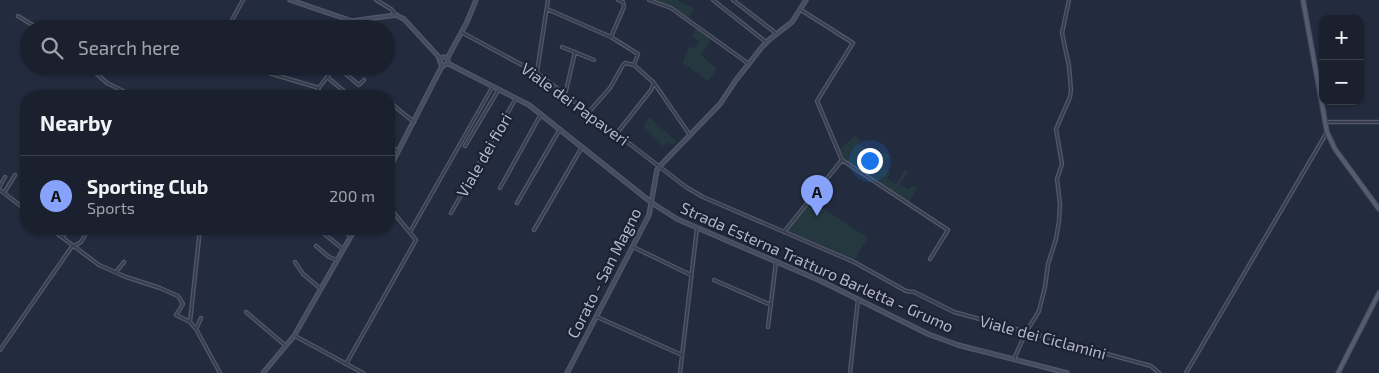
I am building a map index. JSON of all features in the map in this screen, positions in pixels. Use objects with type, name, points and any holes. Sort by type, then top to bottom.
[{"type":"main road","points":[[1303,0],[1326,132],[1335,148],[1379,209]]},
{"type":"main road","points":[[1338,373],[1379,293]]},
{"type":"street","points":[[232,20],[243,0]]},
{"type":"street","points":[[290,0],[346,20]]},
{"type":"street","points":[[376,0],[391,9],[396,15]]},
{"type":"street","points":[[395,157],[444,61],[462,32],[476,0]]},
{"type":"street","points":[[537,73],[548,0]]},
{"type":"street","points":[[611,37],[624,7],[622,2],[618,0]]},
{"type":"street","points":[[649,0],[672,8],[750,64]]},
{"type":"street","points":[[713,0],[766,42]]},
{"type":"street","points":[[733,0],[777,34]]},
{"type":"street","points":[[659,167],[720,104],[766,42],[792,22],[806,0]]},
{"type":"street","points":[[1014,360],[1026,332],[1039,311],[1046,287],[1048,264],[1056,239],[1059,221],[1060,204],[1057,178],[1062,164],[1056,129],[1072,90],[1062,33],[1069,0]]},
{"type":"street","points":[[547,9],[611,37],[638,54],[634,65]]},
{"type":"street","points":[[800,10],[853,43],[817,101],[842,160],[948,230],[930,259]]},
{"type":"street","points":[[361,20],[396,15]]},
{"type":"street","name":"Strada Esterna Tratturo Barletta - Grumo","points":[[396,15],[404,19],[444,61],[529,105],[652,203],[676,219],[858,299],[928,334],[958,345],[1056,372],[1067,373]]},
{"type":"street","points":[[18,16],[24,20]]},
{"type":"street","name":"Viale dei Papaveri","points":[[462,32],[537,73],[659,167]]},
{"type":"street","points":[[562,46],[594,60]]},
{"type":"street","points":[[565,95],[574,52]]},
{"type":"street","points":[[588,113],[610,88],[626,63],[634,65],[654,83],[690,135]]},
{"type":"street","points":[[98,75],[107,83],[121,90]]},
{"type":"street","points":[[275,75],[319,88],[327,77],[343,90]]},
{"type":"street","points":[[347,75],[359,85],[364,80]]},
{"type":"street","points":[[616,134],[651,90],[654,83]]},
{"type":"street","points":[[410,232],[493,86]]},
{"type":"street","points":[[465,146],[499,89]]},
{"type":"street","name":"Viale dei fiori","points":[[450,213],[516,98]]},
{"type":"street","points":[[395,108],[414,122]]},
{"type":"street","points":[[500,188],[541,114]]},
{"type":"street","points":[[1324,122],[1379,122]]},
{"type":"street","points":[[517,203],[560,129]]},
{"type":"street","points":[[1186,373],[1326,132]]},
{"type":"street","points":[[534,230],[582,147]]},
{"type":"street","points":[[784,232],[842,160]]},
{"type":"street","name":"Viale dei Ciclamini","points":[[659,167],[686,187],[703,196],[854,262],[906,291],[914,292],[954,312],[1152,366],[1159,373]]},
{"type":"street","name":"Corato - San Magno","points":[[567,373],[649,215],[659,167]]},
{"type":"street","points":[[4,193],[15,174]]},
{"type":"street","points":[[0,186],[4,177]]},
{"type":"street","points":[[0,190],[20,205]]},
{"type":"street","points":[[346,364],[416,240],[395,214]]},
{"type":"street","points":[[680,373],[697,228]]},
{"type":"street","points":[[59,235],[99,265],[178,296],[183,304],[176,315],[190,322],[196,329],[220,373]]},
{"type":"street","points":[[0,350],[74,246],[81,242],[85,235]]},
{"type":"street","points":[[190,322],[199,235]]},
{"type":"street","points":[[326,235],[344,249]]},
{"type":"street","points":[[263,373],[294,336],[350,236]]},
{"type":"street","points":[[316,246],[329,257],[337,260]]},
{"type":"street","points":[[632,247],[692,276]]},
{"type":"street","points":[[86,261],[90,258]]},
{"type":"street","points":[[116,272],[124,262]]},
{"type":"street","points":[[295,262],[303,274],[321,289]]},
{"type":"street","points":[[768,327],[776,262]]},
{"type":"street","points":[[714,280],[771,304]]},
{"type":"street","points":[[850,373],[858,299]]},
{"type":"street","points":[[246,312],[286,346]]},
{"type":"street","points":[[596,317],[682,355]]},
{"type":"street","points":[[196,329],[201,318]]},
{"type":"street","points":[[294,336],[363,373]]},
{"type":"shaded area","points":[[653,0],[677,0],[694,8],[688,19],[672,7]]},
{"type":"shaded area","points":[[696,28],[712,39],[701,55],[717,69],[708,81],[683,63],[690,46],[694,49],[699,41],[692,37]]},
{"type":"shaded area","points":[[649,117],[677,142],[673,145],[668,143],[663,146],[644,127]]},
{"type":"shaded area","points":[[855,136],[860,140],[858,144],[880,157],[884,152],[890,156],[882,164],[885,169],[891,172],[887,178],[896,184],[905,170],[908,172],[900,184],[908,189],[912,186],[917,188],[909,202],[845,160],[840,149]]},
{"type":"shaded area","points":[[811,200],[868,238],[854,260],[786,231]]},
{"type":"place","name":"Sporting Club","points":[[817,216]]}]
